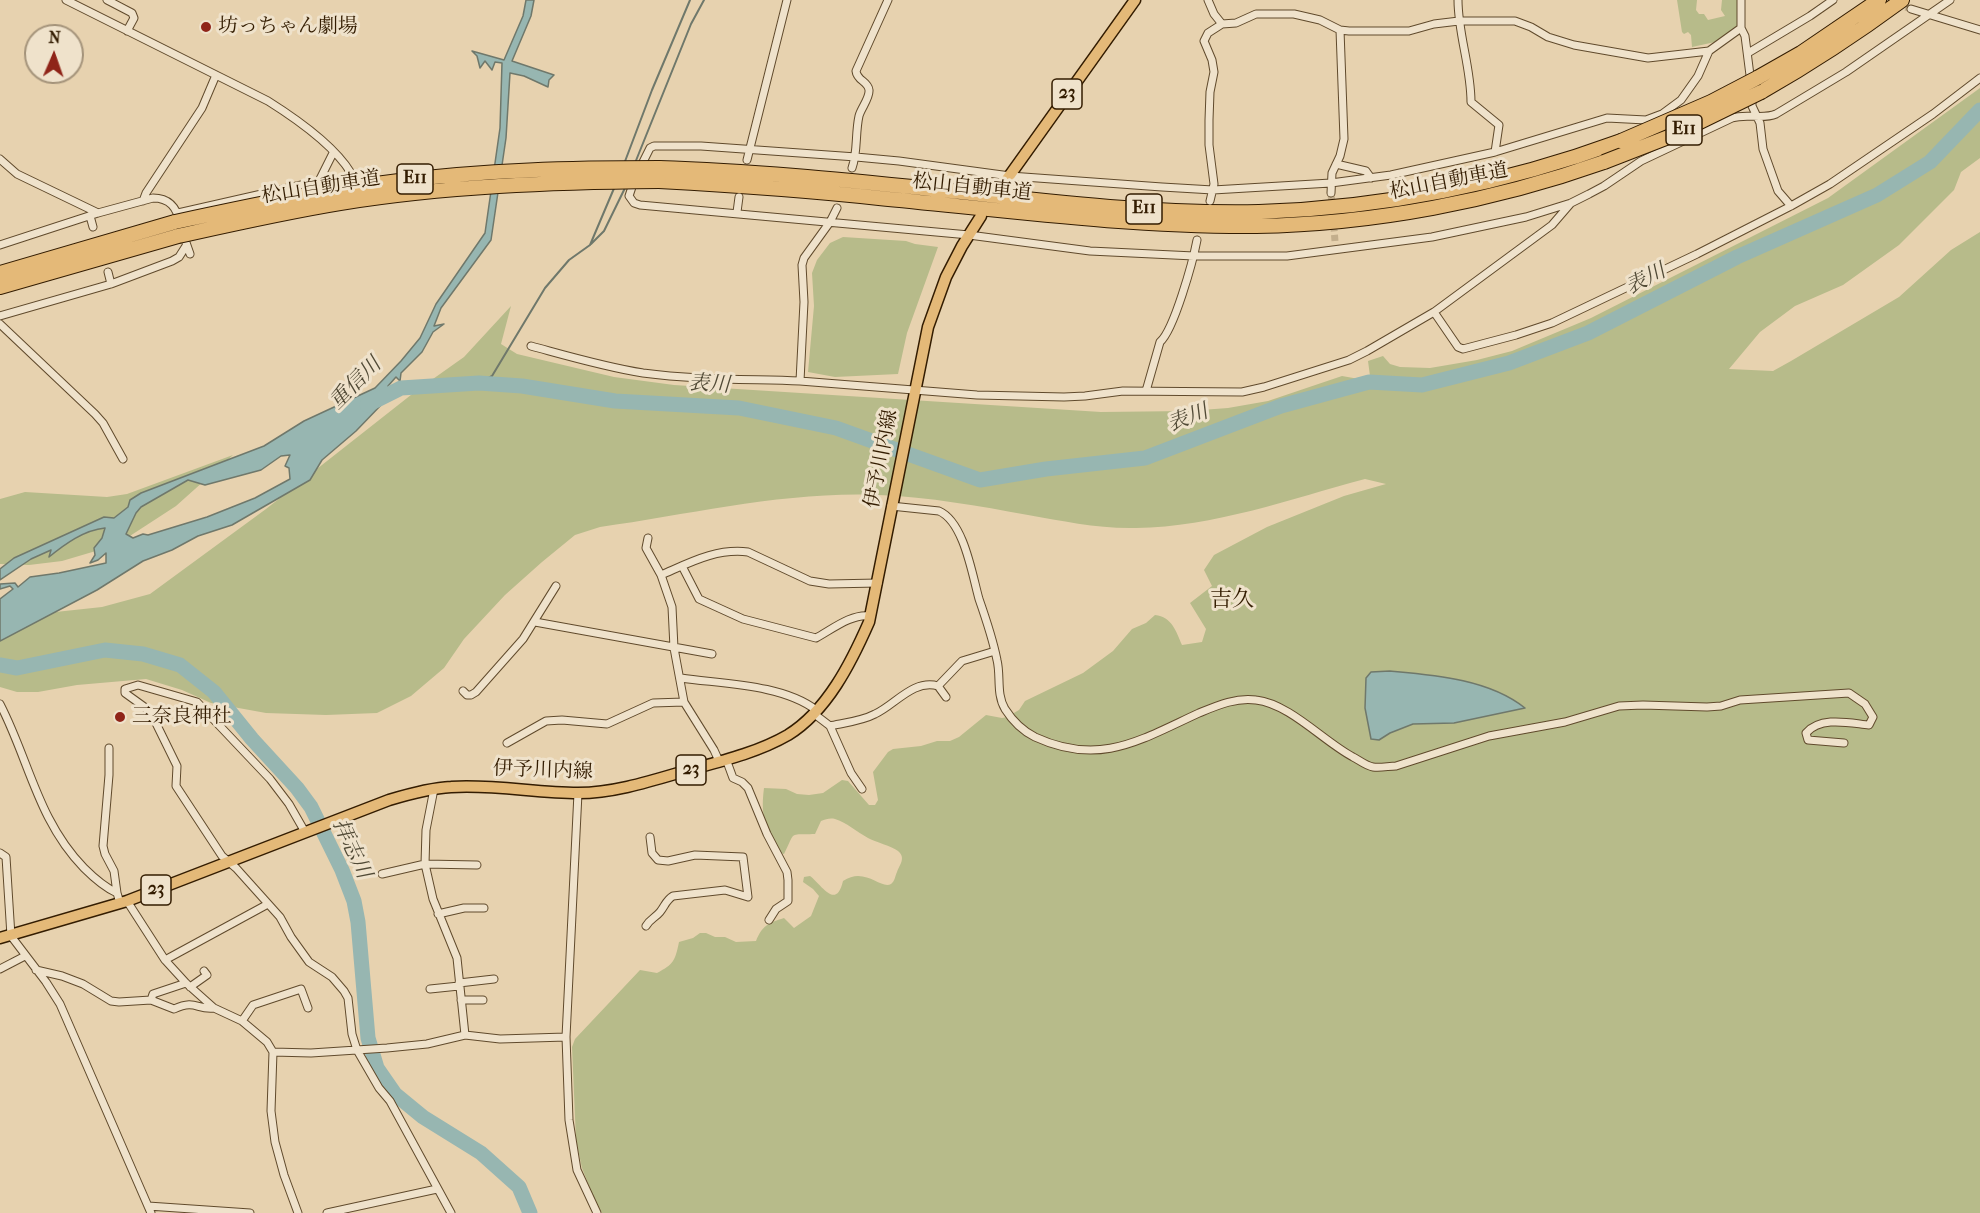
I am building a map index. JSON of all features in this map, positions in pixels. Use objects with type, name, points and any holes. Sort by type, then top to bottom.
[{"type":"highway","name":"松山自動車道","points":[[659,175],[1083,219],[1258,226],[1326,222],[1385,215],[1450,205],[1564,176],[1671,136],[1759,85],[1801,53],[1879,0]]},
{"type":"highway","name":"松山自動車道","points":[[0,273],[179,229],[400,195],[659,175],[786,175],[1084,205],[1180,211],[1258,212],[1383,202],[1509,177],[1622,141],[1808,65],[1866,26],[1906,4]]},
{"type":"highway","name":"松山自動車道","points":[[0,287],[179,229]]},
{"type":"main road","name":"23","points":[[1000,189],[1135,0]]},
{"type":"main road","name":"伊予川内線","points":[[5,937],[229,862],[389,800],[434,789],[480,786],[578,793],[621,788],[723,760],[779,740],[794,730],[815,711],[846,670],[870,616],[923,346],[933,310],[946,278],[981,216]]},
{"type":"street","points":[[66,0],[268,101],[298,119],[351,173]]},
{"type":"street","points":[[107,0],[132,13],[134,18],[127,31]]},
{"type":"street","points":[[747,160],[787,0]]},
{"type":"street","points":[[852,168],[856,157],[858,121],[869,90],[858,78],[856,71],[888,0]]},
{"type":"street","points":[[1208,0],[1222,24]]},
{"type":"street","points":[[1458,0],[1459,21],[1471,83],[1471,102],[1499,124],[1495,152]]},
{"type":"street","points":[[1741,0],[1741,28],[1748,53],[1752,105],[1760,123],[1763,146],[1778,191],[1791,206]]},
{"type":"street","points":[[1748,53],[1833,0]]},
{"type":"street","points":[[1709,51],[1698,76],[1681,100],[1662,114],[1646,120],[1607,118],[1495,152],[1371,178],[1331,183],[1213,190],[1010,176],[899,160],[751,149],[654,146],[650,148],[643,161],[629,196],[634,203],[640,205],[737,212],[969,235],[1090,251],[1194,256],[1287,255],[1432,237],[1526,217],[1571,203],[1604,186],[1641,161],[1732,118],[1743,114],[1764,117],[1776,114],[1846,72],[1950,0]]},
{"type":"street","points":[[1906,4],[1928,15],[1980,30]]},
{"type":"street","points":[[1210,201],[1213,176],[1209,146],[1210,92],[1214,72],[1204,40],[1208,33],[1222,24],[1236,24],[1256,15],[1277,13],[1320,20],[1340,30],[1409,31],[1434,24],[1459,21],[1515,21],[1548,37],[1574,45],[1636,57],[1709,51],[1741,28]]},
{"type":"street","points":[[1331,193],[1332,173],[1342,149],[1344,128],[1339,58],[1340,30]]},
{"type":"street","points":[[143,201],[202,108],[216,75]]},
{"type":"street","points":[[1434,312],[1458,347],[1463,349],[1552,323],[1791,206],[1830,184],[1933,114],[1980,78]]},
{"type":"street","points":[[1641,161],[1646,120]]},
{"type":"street","points":[[179,229],[319,181],[333,153]]},
{"type":"street","points":[[0,159],[17,174],[94,214]]},
{"type":"street","points":[[1336,164],[1366,171],[1371,178]]},
{"type":"street","points":[[737,212],[739,197]]},
{"type":"street","points":[[0,245],[94,214],[160,198],[172,204],[179,229],[190,254]]},
{"type":"street","points":[[531,346],[643,373],[800,381],[914,393],[1064,397],[1123,391],[1242,392],[1349,360],[1367,351],[1434,312],[1552,225],[1571,203]]},
{"type":"street","points":[[800,381],[804,302],[802,265],[804,258],[830,222],[837,208]]},
{"type":"street","points":[[93,227],[94,214]]},
{"type":"street","points":[[0,316],[111,284],[172,261],[179,256],[179,229]]},
{"type":"street","points":[[1146,391],[1160,342],[1165,338],[1171,324],[1194,256],[1197,240]]},
{"type":"street","points":[[1335,241],[1336,249]]},
{"type":"street","points":[[108,272],[111,284]]},
{"type":"street","points":[[0,324],[95,414],[103,423],[123,459]]},
{"type":"street","points":[[892,504],[933,509],[949,518],[965,549],[998,662],[999,693],[1004,708],[1017,724],[1032,735],[1051,744],[1096,751],[1131,744],[1208,709],[1244,699],[1269,703],[1287,712],[1346,753],[1371,767],[1396,766],[1489,736],[1565,722],[1619,706],[1707,707],[1721,706],[1740,700],[1784,699],[1829,693],[1849,693],[1865,705],[1873,717],[1869,725],[1833,722],[1819,725],[1806,733],[1808,740],[1844,743]]},
{"type":"street","points":[[648,538],[646,548],[661,575],[672,607],[674,648],[684,702],[733,778],[748,788],[767,834],[787,872],[788,901],[776,909],[768,920]]},
{"type":"street","points":[[661,575],[706,555],[742,551],[810,581],[829,584],[878,583]]},
{"type":"street","points":[[682,566],[699,599],[743,619],[774,628],[816,638],[850,620],[864,615],[870,616]]},
{"type":"street","points":[[463,691],[467,695],[476,692],[523,639],[556,586]]},
{"type":"street","points":[[535,622],[712,654]]},
{"type":"street","points":[[938,686],[962,661],[994,651]]},
{"type":"street","points":[[681,678],[771,691],[805,701],[830,726],[850,773],[862,789]]},
{"type":"street","points":[[307,831],[270,779],[197,702],[138,685],[125,689],[125,693],[150,711],[177,766],[175,782],[181,796],[222,856],[280,917],[309,962],[332,977],[344,991],[348,998],[352,1034],[359,1050],[379,1088],[390,1101],[451,1213]]},
{"type":"street","points":[[830,726],[874,715],[906,692],[924,685],[938,686],[946,697]]},
{"type":"street","points":[[507,743],[546,722],[562,720],[607,724],[652,703],[684,702]]},
{"type":"street","points":[[0,704],[29,775],[59,839],[93,876],[122,899]]},
{"type":"street","points":[[109,748],[103,846],[122,899],[165,960],[188,985],[213,1008],[242,1021],[267,1042],[273,1052],[271,1111],[274,1142],[298,1213]]},
{"type":"street","points":[[434,789],[426,830],[428,881],[438,915],[455,950],[465,1035]]},
{"type":"street","points":[[578,793],[566,1036],[571,1142],[577,1170],[597,1213]]},
{"type":"street","points":[[646,926],[673,896],[725,890],[748,897],[743,857],[695,855],[668,861],[658,860],[651,853],[650,837]]},
{"type":"street","points":[[0,853],[6,857],[5,937],[25,956],[60,1004],[129,1167],[150,1210],[250,1213]]},
{"type":"street","points":[[382,874],[426,864],[477,864]]},
{"type":"street","points":[[165,960],[268,904]]},
{"type":"street","points":[[438,915],[464,908],[484,908]]},
{"type":"street","points":[[0,969],[25,956]]},
{"type":"street","points":[[36,970],[83,984],[111,1001],[152,1000],[170,1009],[187,1004],[207,1009],[213,1008]]},
{"type":"street","points":[[152,1000],[153,994],[188,985],[207,975],[204,971]]},
{"type":"street","points":[[430,989],[494,979]]},
{"type":"street","points":[[242,1021],[253,1005],[301,989],[308,1008]]},
{"type":"street","points":[[461,1000],[483,999]]},
{"type":"street","points":[[273,1052],[311,1053],[387,1048],[427,1044],[465,1035],[500,1039],[566,1036]]},
{"type":"street","points":[[327,1213],[437,1189]]},
{"type":"green space","points":[[1677,0],[1697,0],[1696,10],[1699,14],[1704,14],[1708,20],[1725,16],[1721,10],[1722,0],[1738,0],[1738,27],[1715,42],[1692,47],[1691,35],[1688,32],[1684,34],[1682,32]]},
{"type":"green space","points":[[1980,88],[1980,158],[1961,172],[1954,190],[1899,245],[1843,285],[1795,306],[1760,332],[1729,369],[1773,371],[1899,297],[1951,250],[1980,232],[1980,1213],[602,1213],[582,1168],[576,1140],[572,1047],[575,1039],[640,970],[657,973],[667,967],[675,958],[679,942],[693,938],[700,933],[725,937],[736,942],[756,941],[766,926],[784,918],[794,928],[811,916],[819,896],[803,882],[804,877],[810,876],[832,895],[840,890],[843,881],[851,877],[865,877],[882,884],[891,884],[901,864],[902,856],[895,849],[871,840],[843,822],[833,819],[821,821],[815,834],[794,835],[784,854],[781,853],[765,822],[764,788],[786,789],[797,794],[809,795],[823,793],[842,780],[848,781],[869,805],[875,805],[878,800],[873,772],[888,752],[893,749],[921,746],[937,741],[950,741],[959,737],[986,715],[1007,717],[1019,710],[1025,701],[1083,673],[1113,651],[1132,629],[1146,623],[1155,615],[1169,622],[1182,645],[1202,642],[1206,629],[1190,603],[1212,586],[1204,570],[1214,555],[1267,527],[1344,496],[1386,484],[1365,479],[1252,511],[1194,523],[1136,528],[1095,526],[973,505],[879,495],[809,496],[774,500],[600,527],[575,535],[542,562],[505,595],[464,639],[444,668],[411,696],[377,713],[326,715],[266,713],[211,703],[182,690],[146,679],[77,685],[38,692],[17,692],[0,687],[0,618],[102,607],[150,594],[266,509],[416,391],[464,357],[511,306],[501,344],[517,354],[614,377],[674,385],[1101,412],[1228,408],[1268,401],[1342,376],[1359,379],[1370,376],[1368,361],[1383,356],[1390,364],[1400,367],[1430,368],[1477,360],[1512,351],[1591,318],[1828,198]]},
{"type":"green space","points":[[843,237],[906,241],[938,247],[907,333],[898,374],[835,377],[808,372],[814,306],[812,273],[817,260],[830,243]]},
{"type":"green space","points":[[233,455],[176,506],[116,545],[62,561],[29,565],[0,564],[0,499],[25,492],[107,497],[127,494]]},
{"type":"water","points":[[526,0],[534,0],[531,16],[512,61],[554,75],[549,80],[548,87],[524,76],[510,73],[506,138],[491,240],[441,308],[434,326],[444,324],[433,332],[422,352],[401,373],[400,381],[396,377],[388,386],[383,403],[356,431],[322,460],[310,480],[232,525],[198,536],[172,550],[143,561],[97,590],[0,641],[0,599],[13,589],[10,586],[0,589],[0,584],[15,583],[18,587],[30,577],[106,563],[106,553],[90,563],[95,555],[94,548],[102,538],[105,528],[82,535],[49,557],[51,550],[31,559],[0,580],[0,569],[14,558],[104,517],[114,518],[128,507],[130,500],[141,493],[264,446],[304,421],[375,388],[401,361],[420,338],[436,304],[485,233],[500,128],[502,63],[495,62],[492,70],[485,61],[480,68],[477,56],[472,51],[504,60],[523,16]],"holes":[[[290,455],[285,466],[289,468],[290,479],[255,498],[207,517],[148,535],[143,534],[133,538],[126,534],[141,507],[188,480],[205,485],[261,470],[281,456]]]},
{"type":"water","points":[[1390,671],[1460,680],[1495,691],[1525,708],[1454,723],[1413,724],[1379,740],[1371,739],[1365,708],[1366,678],[1371,672]]},
{"type":"waterway","points":[[624,164],[690,0]]},
{"type":"waterway","points":[[635,163],[691,24],[704,0]]},
{"type":"waterway","name":"表川","points":[[367,405],[401,388],[479,383],[522,386],[615,401],[739,408],[836,428],[980,480],[1046,469],[1145,458],[1281,406],[1369,382],[1422,385],[1509,363],[1588,333],[1737,257],[1877,195],[1930,162],[1980,110]]},
{"type":"waterway","points":[[479,383],[492,376],[545,288],[569,260],[590,245],[615,186]]},
{"type":"waterway","points":[[591,244],[604,231],[625,188]]},
{"type":"waterway","name":"拝志川","points":[[0,665],[17,668],[105,650],[143,654],[180,665],[214,692],[311,807],[342,870],[354,901],[358,922],[368,1038],[377,1068],[395,1094],[423,1117],[481,1153],[519,1187],[530,1213]]},
{"type":"tunnel","points":[[1886,0],[1911,9]]},
{"type":"tunnel","points":[[1331,193],[1335,241]]},
{"type":"place","name":"坊っちゃん劇場","points":[[206,27]]},
{"type":"place","name":"三奈良神社","points":[[120,717]]},
{"type":"district","name":"吉久","points":[[1232,601]]},
{"type":"water label","name":"重信川","points":[[356,384]]}]
